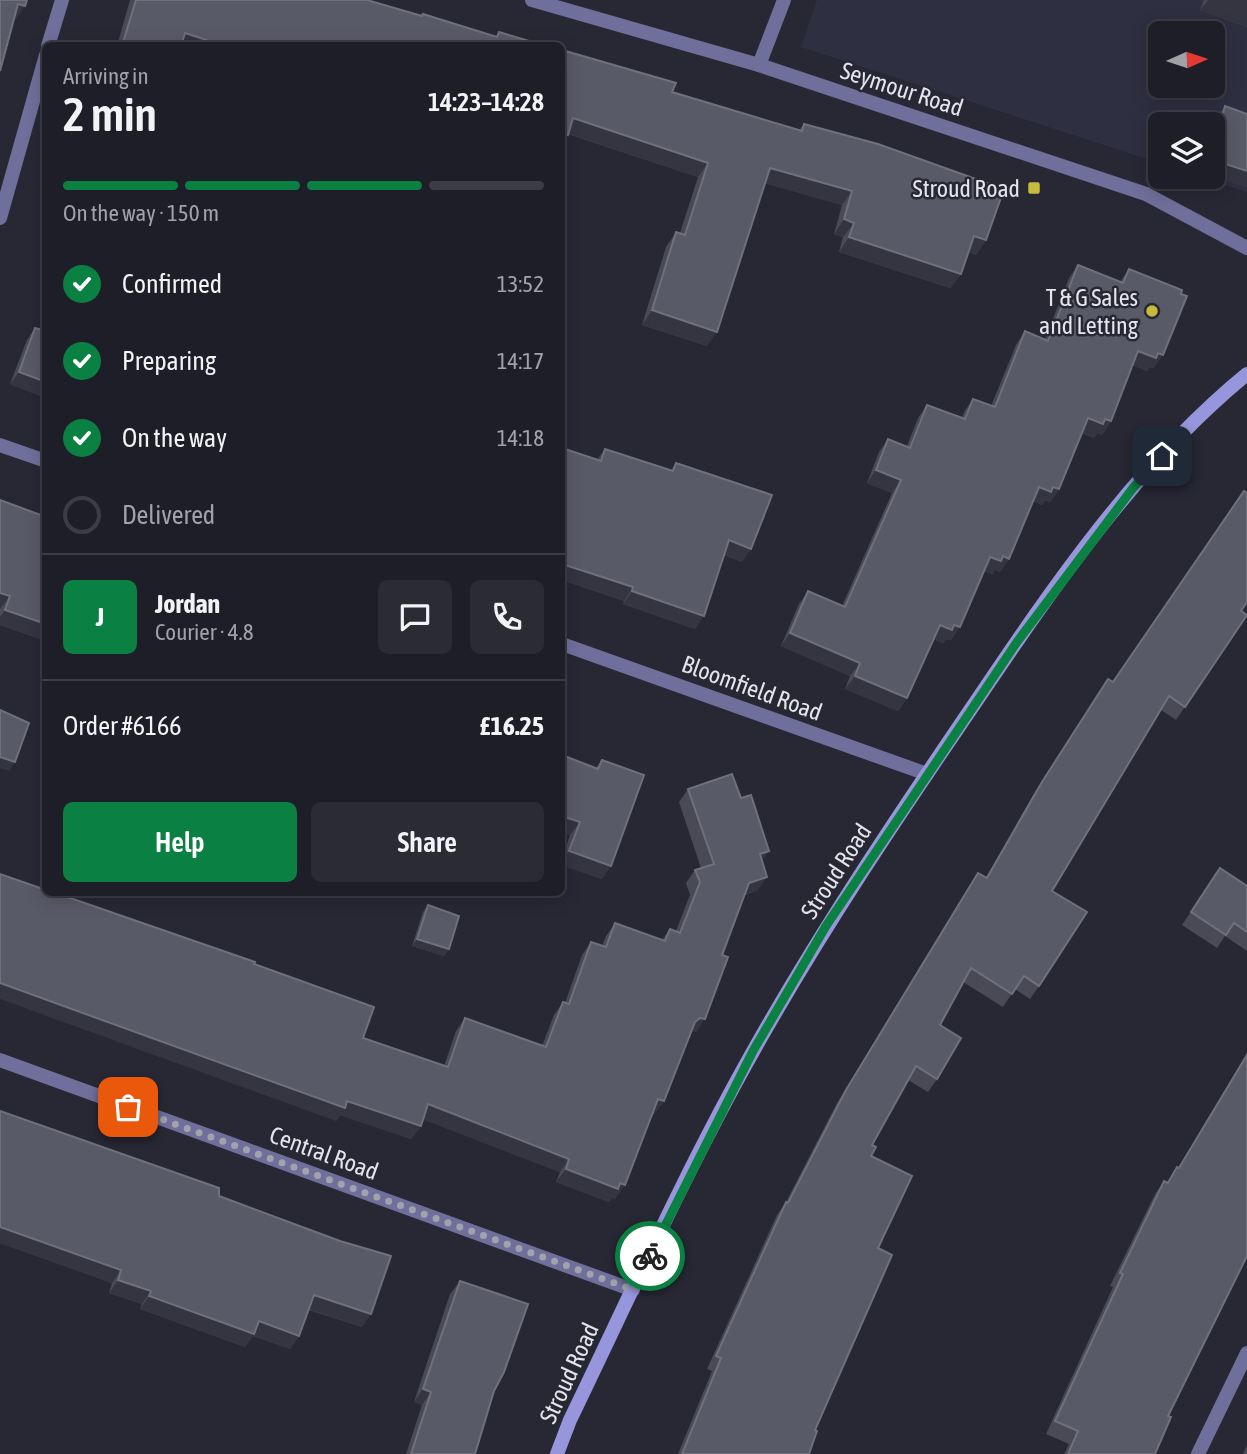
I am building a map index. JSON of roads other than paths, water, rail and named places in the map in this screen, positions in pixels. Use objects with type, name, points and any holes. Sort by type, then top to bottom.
[{"type":"main road","name":"Stroud Road","points":[[557,1454],[570,1420],[753,1051],[826,926],[1017,642],[1133,488],[1176,440],[1247,374]]},
{"type":"street","points":[[49,42],[62,0]]},
{"type":"street","name":"Seymour Road","points":[[532,0],[759,65],[1146,194],[1247,248]]},
{"type":"street","points":[[759,65],[784,0]]},
{"type":"street","points":[[0,218],[42,69]]},
{"type":"street","points":[[0,445],[42,460]]},
{"type":"street","name":"Bloomfield Road","points":[[565,645],[927,774]]},
{"type":"street","name":"Central Road","points":[[0,1060],[634,1290]]},
{"type":"street","points":[[1198,1454],[1247,1353]]},
{"type":"place","name":"Stroud Road","points":[[1034,188]]},
{"type":"place","name":"T & G Sales and Letting","points":[[1152,311]]}]
